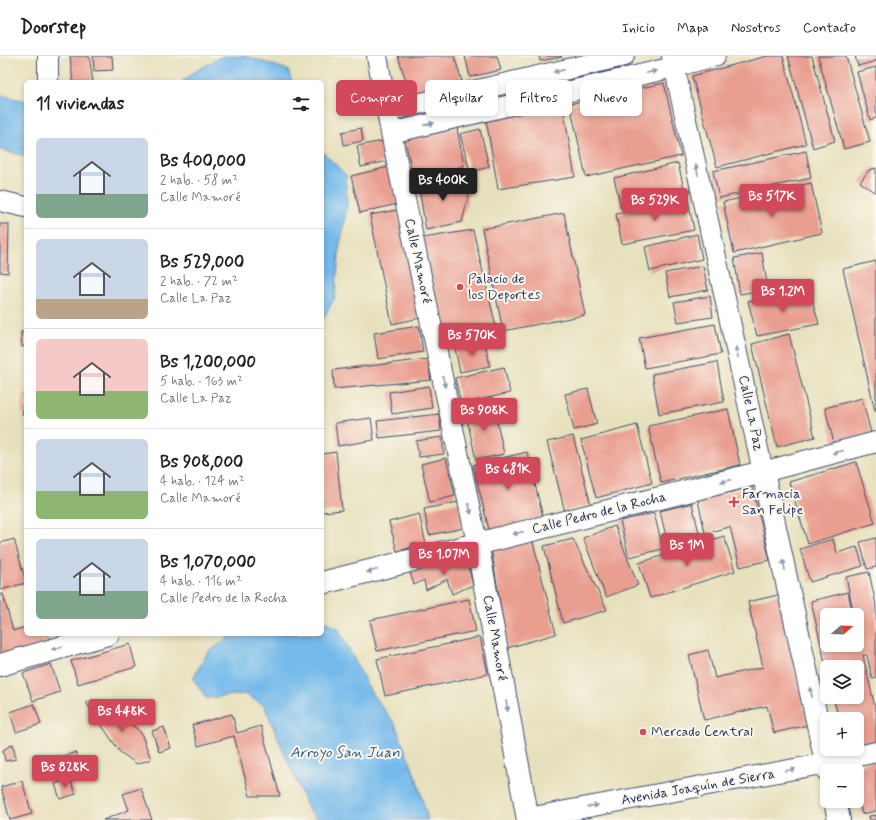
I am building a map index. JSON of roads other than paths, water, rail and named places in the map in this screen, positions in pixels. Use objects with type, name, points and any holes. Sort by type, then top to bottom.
[{"type":"main road","name":"Calle Pedro de la Rocha","points":[[331,581],[763,472]]},
{"type":"main road","name":"Calle La Paz","points":[[763,472],[826,764]]},
{"type":"main road","name":"Calle Mamoré","points":[[477,543],[525,819]]},
{"type":"main road","points":[[0,665],[101,636]]},
{"type":"main road","points":[[836,808],[839,820]]},
{"type":"street","name":"Calle Mamoré","points":[[377,56],[382,80]]},
{"type":"street","points":[[417,104],[624,56]]},
{"type":"street","points":[[392,133],[673,61],[715,56]]},
{"type":"street","name":"Calle La Paz","points":[[673,61],[763,472]]},
{"type":"street","name":"Calle Mamoré","points":[[389,116],[477,543]]},
{"type":"street","points":[[0,201],[24,207]]},
{"type":"street","name":"Calle Pedro de la Rocha","points":[[763,472],[876,442]]},
{"type":"street","name":"Avenida Joaquín de Sierra","points":[[837,764],[876,752]]},
{"type":"street","name":"Avenida Joaquín de Sierra","points":[[525,819],[820,768]]},
{"type":"water","points":[[222,56],[246,56],[288,70],[291,80],[184,80],[191,74]]},
{"type":"water","points":[[0,95],[24,101],[24,156],[0,150]]},
{"type":"water","points":[[324,153],[346,175],[347,207],[340,245],[335,297],[324,317]]},
{"type":"water","name":"Arroyo San Juan","points":[[324,621],[338,628],[372,694],[395,724],[417,780],[428,820],[319,820],[309,811],[264,705],[245,694],[206,698],[193,678],[208,652],[227,639],[228,636],[324,636]]},
{"type":"place","name":"Palacio de los Deportes","points":[[460,287]]},
{"type":"place","name":"Farmacia San Felipe","points":[[734,502]]},
{"type":"place","name":"Mercado Central","points":[[643,732]]}]
